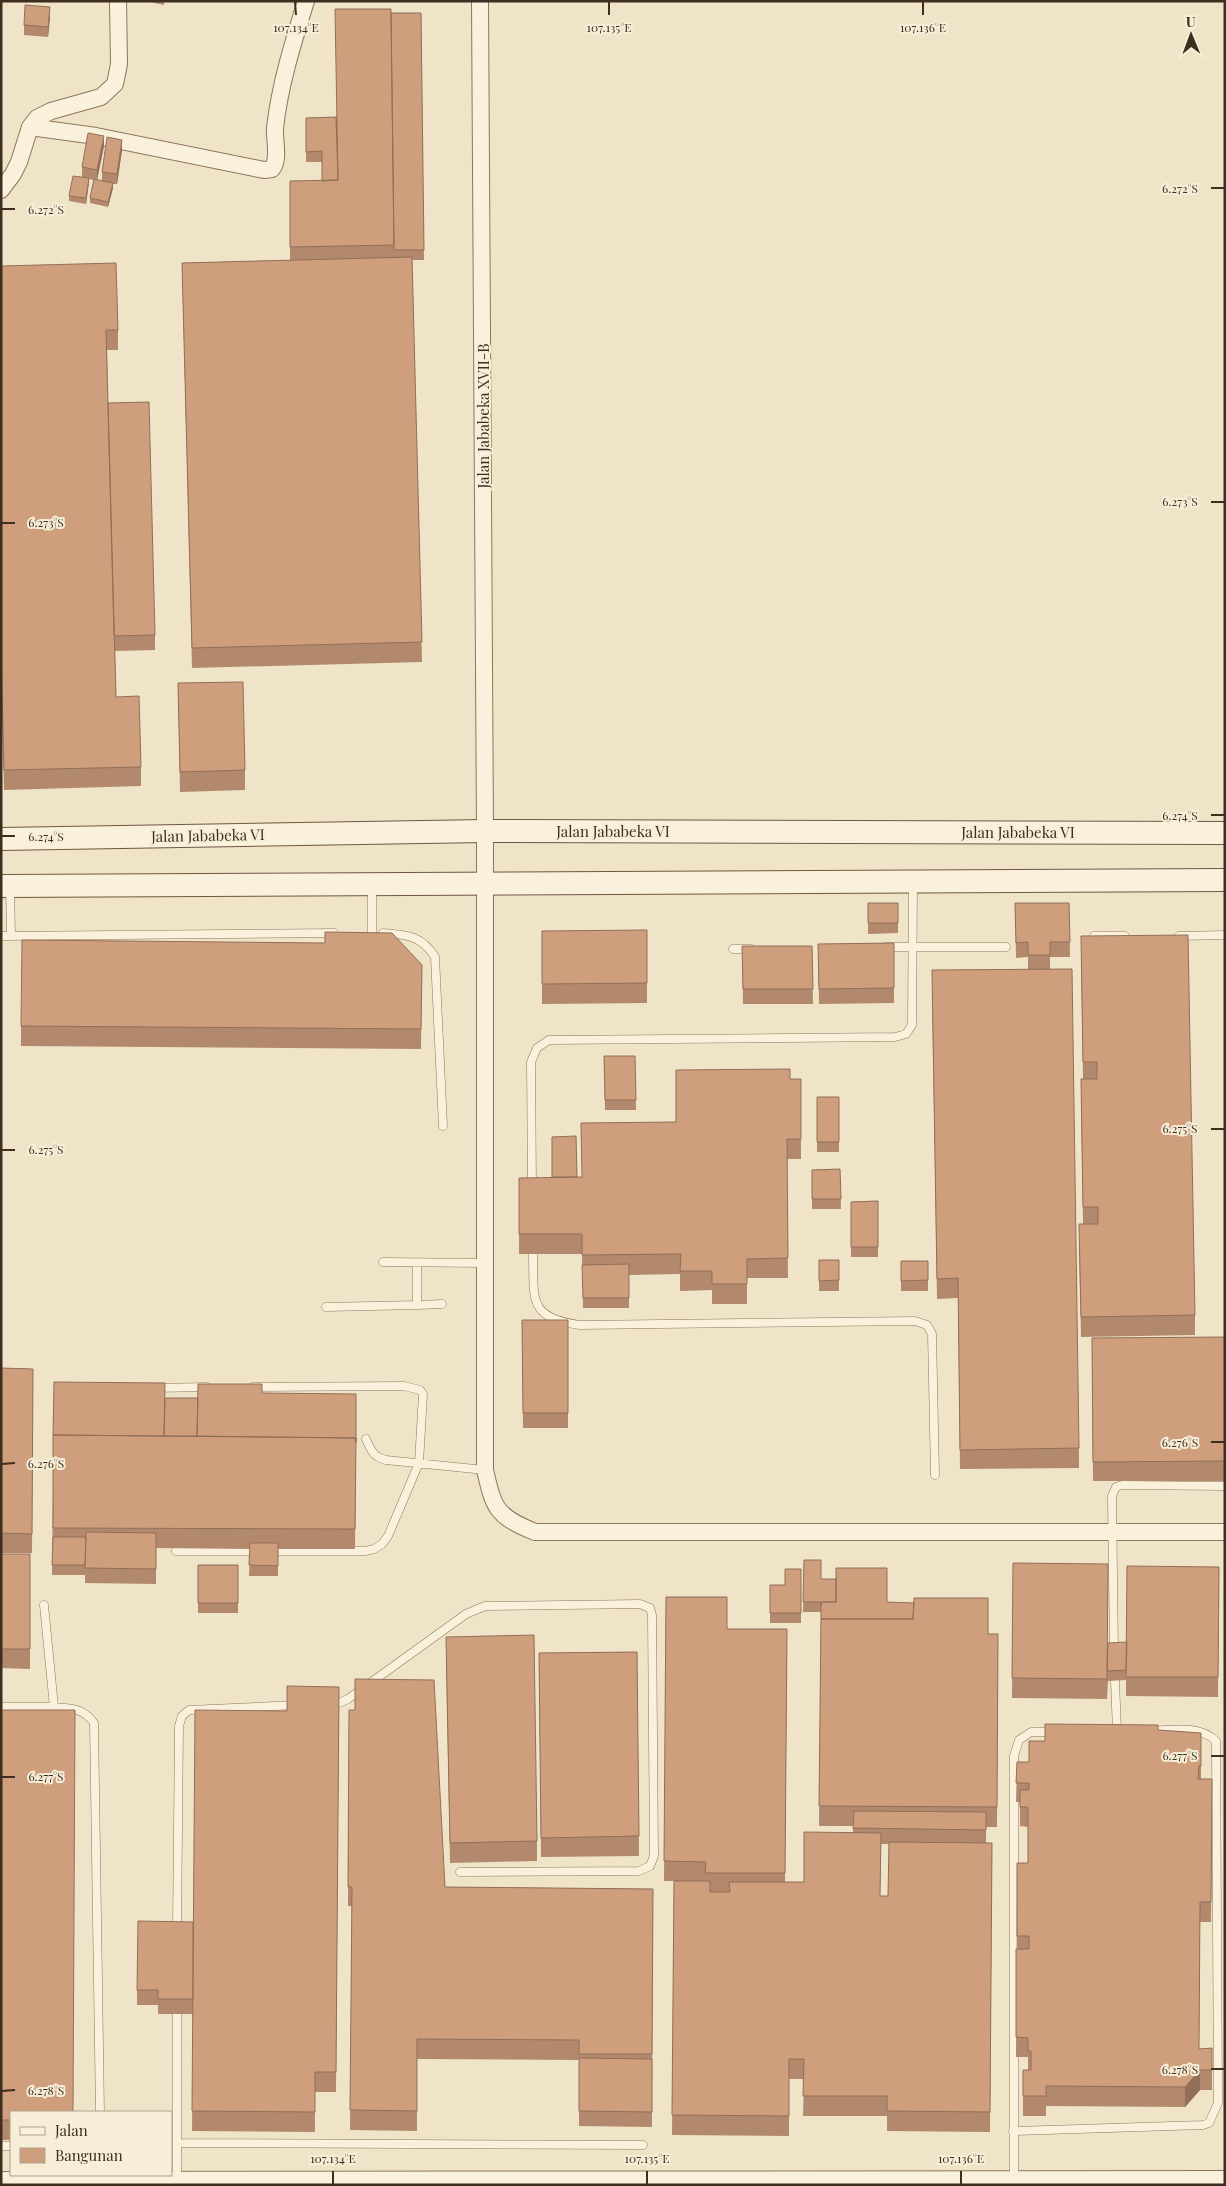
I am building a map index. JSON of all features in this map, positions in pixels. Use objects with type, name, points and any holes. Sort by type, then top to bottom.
[{"type":"street","points":[[1,190],[14,174],[30,127],[37,118],[51,111],[101,97],[115,84],[120,64],[118,1]]},
{"type":"street","points":[[30,127],[96,136],[264,170],[272,169],[276,162],[275,129],[283,78],[306,1]]},
{"type":"street","name":"Jalan Jababeka XVII-B","points":[[480,1],[485,830],[485,1470],[492,1499],[499,1512],[513,1523],[535,1532],[1225,1532]]},
{"type":"street","name":"Jalan Jababeka VI","points":[[1,839],[485,830],[1225,833]]},
{"type":"street","points":[[6,886],[1225,880]]},
{"type":"street","points":[[1,2180],[101,2177],[306,2182],[944,2182],[1014,2179],[1225,2179]]},
{"type":"lane","points":[[532,1197],[531,1062],[537,1048],[549,1040],[895,1037],[906,1034],[912,1025],[913,882]]},
{"type":"lane","points":[[372,884],[372,933]]},
{"type":"lane","points":[[6,886],[11,935]]},
{"type":"lane","points":[[1,936],[343,933]]},
{"type":"lane","points":[[362,933],[405,934],[420,940],[429,947],[435,957],[443,1126]]},
{"type":"lane","points":[[1169,936],[1225,935]]},
{"type":"lane","points":[[1094,936],[1131,936]]},
{"type":"lane","points":[[876,947],[1006,948]]},
{"type":"lane","points":[[732,949],[761,948]]},
{"type":"lane","points":[[533,1255],[534,1298],[541,1312],[564,1323],[580,1325],[915,1321],[927,1325],[932,1334],[935,1475]]},
{"type":"lane","points":[[383,1262],[484,1263]]},
{"type":"lane","points":[[417,1263],[417,1305]]},
{"type":"lane","points":[[326,1307],[442,1304]]},
{"type":"lane","points":[[149,1388],[218,1387]]},
{"type":"lane","points":[[176,1551],[365,1551],[374,1549],[382,1544],[392,1527],[419,1462],[422,1394],[416,1387],[247,1387]]},
{"type":"lane","points":[[366,1439],[370,1450],[377,1458],[485,1470]]},
{"type":"lane","points":[[1114,1653],[1112,1496],[1116,1487],[1122,1485],[1225,1486]]},
{"type":"lane","points":[[324,1704],[339,1703],[348,1699],[466,1614],[479,1608],[640,1604],[650,1608],[652,1615],[654,1856],[650,1866],[639,1871],[460,1872]]},
{"type":"lane","points":[[44,1605],[54,1707]]},
{"type":"lane","points":[[1115,1680],[1117,1731]]},
{"type":"lane","points":[[177,1936],[179,1726],[182,1716],[189,1710],[305,1705]]},
{"type":"lane","points":[[1,1707],[78,1709],[88,1715],[94,1723],[100,2111]]},
{"type":"lane","points":[[1013,2131],[1203,2126],[1209,2123],[1218,2103],[1216,1742],[1205,1732],[1191,1730],[1145,1731]]},
{"type":"lane","points":[[1107,1731],[1126,1731]]},
{"type":"lane","points":[[1014,2179],[1014,1756],[1019,1740],[1031,1732],[1059,1732]]},
{"type":"lane","points":[[177,2014],[177,2180]]},
{"type":"lane","points":[[178,2143],[643,2145]]},
{"type":"building","points":[[25,5],[50,7],[48,27],[24,25]]},
{"type":"building","points":[[335,9],[391,9],[394,245],[290,247],[290,181],[338,180]]},
{"type":"building","points":[[391,13],[421,13],[424,250],[394,250]]},
{"type":"building","points":[[336,117],[338,180],[322,181],[322,151],[306,152],[306,118]]},
{"type":"building","points":[[88,133],[104,136],[97,170],[82,167]]},
{"type":"building","points":[[107,137],[122,140],[117,174],[102,172]]},
{"type":"building","points":[[73,176],[89,178],[86,198],[69,196]]},
{"type":"building","points":[[94,179],[113,183],[108,202],[90,198]]},
{"type":"building","points":[[412,257],[422,642],[192,648],[182,263]]},
{"type":"building","points":[[116,263],[118,330],[106,330],[116,697],[139,696],[141,767],[4,770],[1,651],[1,266]]},
{"type":"building","points":[[149,402],[155,635],[114,636],[108,403]]},
{"type":"building","points":[[243,682],[245,770],[180,772],[178,683]]},
{"type":"building","points":[[868,903],[898,903],[898,923],[868,923]]},
{"type":"building","points":[[1015,903],[1069,903],[1070,942],[1050,942],[1050,955],[1028,955],[1028,942],[1016,943]]},
{"type":"building","points":[[647,930],[647,983],[542,984],[542,931]]},
{"type":"building","points":[[325,932],[392,933],[422,965],[421,1029],[21,1026],[22,940],[325,943]]},
{"type":"building","points":[[1188,935],[1195,1315],[1081,1317],[1079,1224],[1098,1224],[1098,1207],[1083,1207],[1081,1079],[1097,1079],[1097,1062],[1083,1062],[1081,936]]},
{"type":"building","points":[[894,943],[894,988],[819,989],[818,944]]},
{"type":"building","points":[[742,946],[812,946],[813,989],[743,989]]},
{"type":"building","points":[[1072,969],[1079,1448],[960,1450],[958,1278],[937,1279],[932,970]]},
{"type":"building","points":[[604,1056],[635,1056],[636,1100],[605,1100]]},
{"type":"building","points":[[790,1069],[790,1079],[801,1079],[801,1139],[787,1139],[788,1258],[747,1259],[747,1284],[712,1284],[712,1271],[680,1271],[681,1254],[582,1255],[582,1234],[519,1234],[519,1178],[582,1177],[581,1123],[676,1122],[676,1070]]},
{"type":"building","points":[[817,1097],[839,1097],[839,1142],[817,1142]]},
{"type":"building","points":[[576,1136],[577,1177],[552,1177],[552,1137]]},
{"type":"building","points":[[840,1169],[841,1199],[812,1199],[812,1170]]},
{"type":"building","points":[[878,1201],[878,1247],[851,1247],[851,1202]]},
{"type":"building","points":[[819,1260],[839,1260],[839,1280],[819,1281]]},
{"type":"building","points":[[901,1261],[928,1261],[928,1280],[901,1281]]},
{"type":"building","points":[[629,1264],[629,1298],[583,1298],[582,1265]]},
{"type":"building","points":[[522,1320],[568,1320],[568,1413],[523,1413]]},
{"type":"building","points":[[1225,1337],[1225,1461],[1093,1462],[1092,1338]]},
{"type":"building","points":[[1,1368],[33,1369],[32,1534],[1,1533]]},
{"type":"building","points":[[54,1382],[165,1383],[164,1436],[53,1435]]},
{"type":"building","points":[[198,1384],[262,1384],[262,1393],[356,1394],[356,1438],[197,1436]]},
{"type":"building","points":[[165,1398],[198,1398],[197,1436],[164,1436]]},
{"type":"building","points":[[53,1435],[356,1438],[355,1529],[53,1528]]},
{"type":"building","points":[[86,1532],[156,1533],[156,1569],[85,1568]]},
{"type":"building","points":[[53,1537],[86,1537],[85,1565],[52,1565]]},
{"type":"building","points":[[250,1543],[278,1543],[278,1566],[249,1565]]},
{"type":"building","points":[[1,1554],[30,1554],[30,1649],[1,1649]]},
{"type":"building","points":[[804,1560],[821,1560],[821,1579],[836,1579],[836,1602],[803,1602]]},
{"type":"building","points":[[1013,1563],[1108,1564],[1107,1679],[1012,1678]]},
{"type":"building","points":[[198,1565],[238,1565],[238,1603],[198,1603]]},
{"type":"building","points":[[1127,1566],[1219,1567],[1218,1677],[1126,1677]]},
{"type":"building","points":[[836,1568],[887,1568],[887,1602],[914,1603],[913,1619],[821,1619],[821,1602],[836,1602]]},
{"type":"building","points":[[785,1569],[801,1569],[801,1613],[770,1613],[770,1585],[785,1585]]},
{"type":"building","points":[[666,1597],[727,1597],[727,1629],[787,1629],[785,1873],[705,1873],[706,1862],[664,1861]]},
{"type":"building","points":[[914,1598],[988,1598],[988,1634],[998,1634],[997,1807],[819,1806],[821,1619],[913,1619]]},
{"type":"building","points":[[534,1635],[537,1841],[450,1843],[446,1637]]},
{"type":"building","points":[[1127,1642],[1126,1670],[1107,1671],[1108,1643]]},
{"type":"building","points":[[637,1652],[639,1836],[541,1838],[539,1653]]},
{"type":"building","points":[[355,1679],[434,1680],[445,1887],[653,1889],[652,2054],[579,2054],[579,2040],[417,2039],[417,2111],[350,2110],[352,1887],[348,1887],[349,1710],[355,1710]]},
{"type":"building","points":[[287,1686],[339,1687],[336,2072],[315,2072],[315,2112],[192,2111],[195,1710],[287,1711]]},
{"type":"building","points":[[1,1710],[75,1710],[73,2111],[10,2111],[10,2120],[1,2120]]},
{"type":"building","points":[[1045,1724],[1158,1725],[1158,1730],[1201,1733],[1201,1766],[1199,1766],[1198,1779],[1212,1779],[1211,1902],[1200,1902],[1199,2049],[1212,2048],[1212,2070],[1200,2070],[1185,2087],[1046,2086],[1046,2096],[1023,2096],[1023,2070],[1031,2070],[1031,2051],[1028,2051],[1028,2038],[1016,2037],[1016,1949],[1029,1949],[1029,1936],[1017,1936],[1017,1863],[1028,1863],[1028,1807],[1020,1807],[1020,1790],[1029,1790],[1029,1783],[1016,1783],[1017,1762],[1029,1762],[1029,1741],[1045,1741]]},
{"type":"building","points":[[854,1811],[986,1812],[986,1830],[853,1828]]},
{"type":"building","points":[[804,1832],[881,1833],[880,1896],[888,1896],[889,1842],[992,1843],[990,2112],[887,2111],[887,2096],[803,2096],[804,2059],[789,2059],[789,2116],[672,2115],[674,1881],[710,1881],[710,1892],[730,1892],[729,1882],[804,1882]]},
{"type":"building","points":[[138,1921],[193,1922],[193,1999],[158,1999],[158,1990],[137,1990]]},
{"type":"building","points":[[579,2058],[652,2059],[652,2112],[579,2111]]}]
